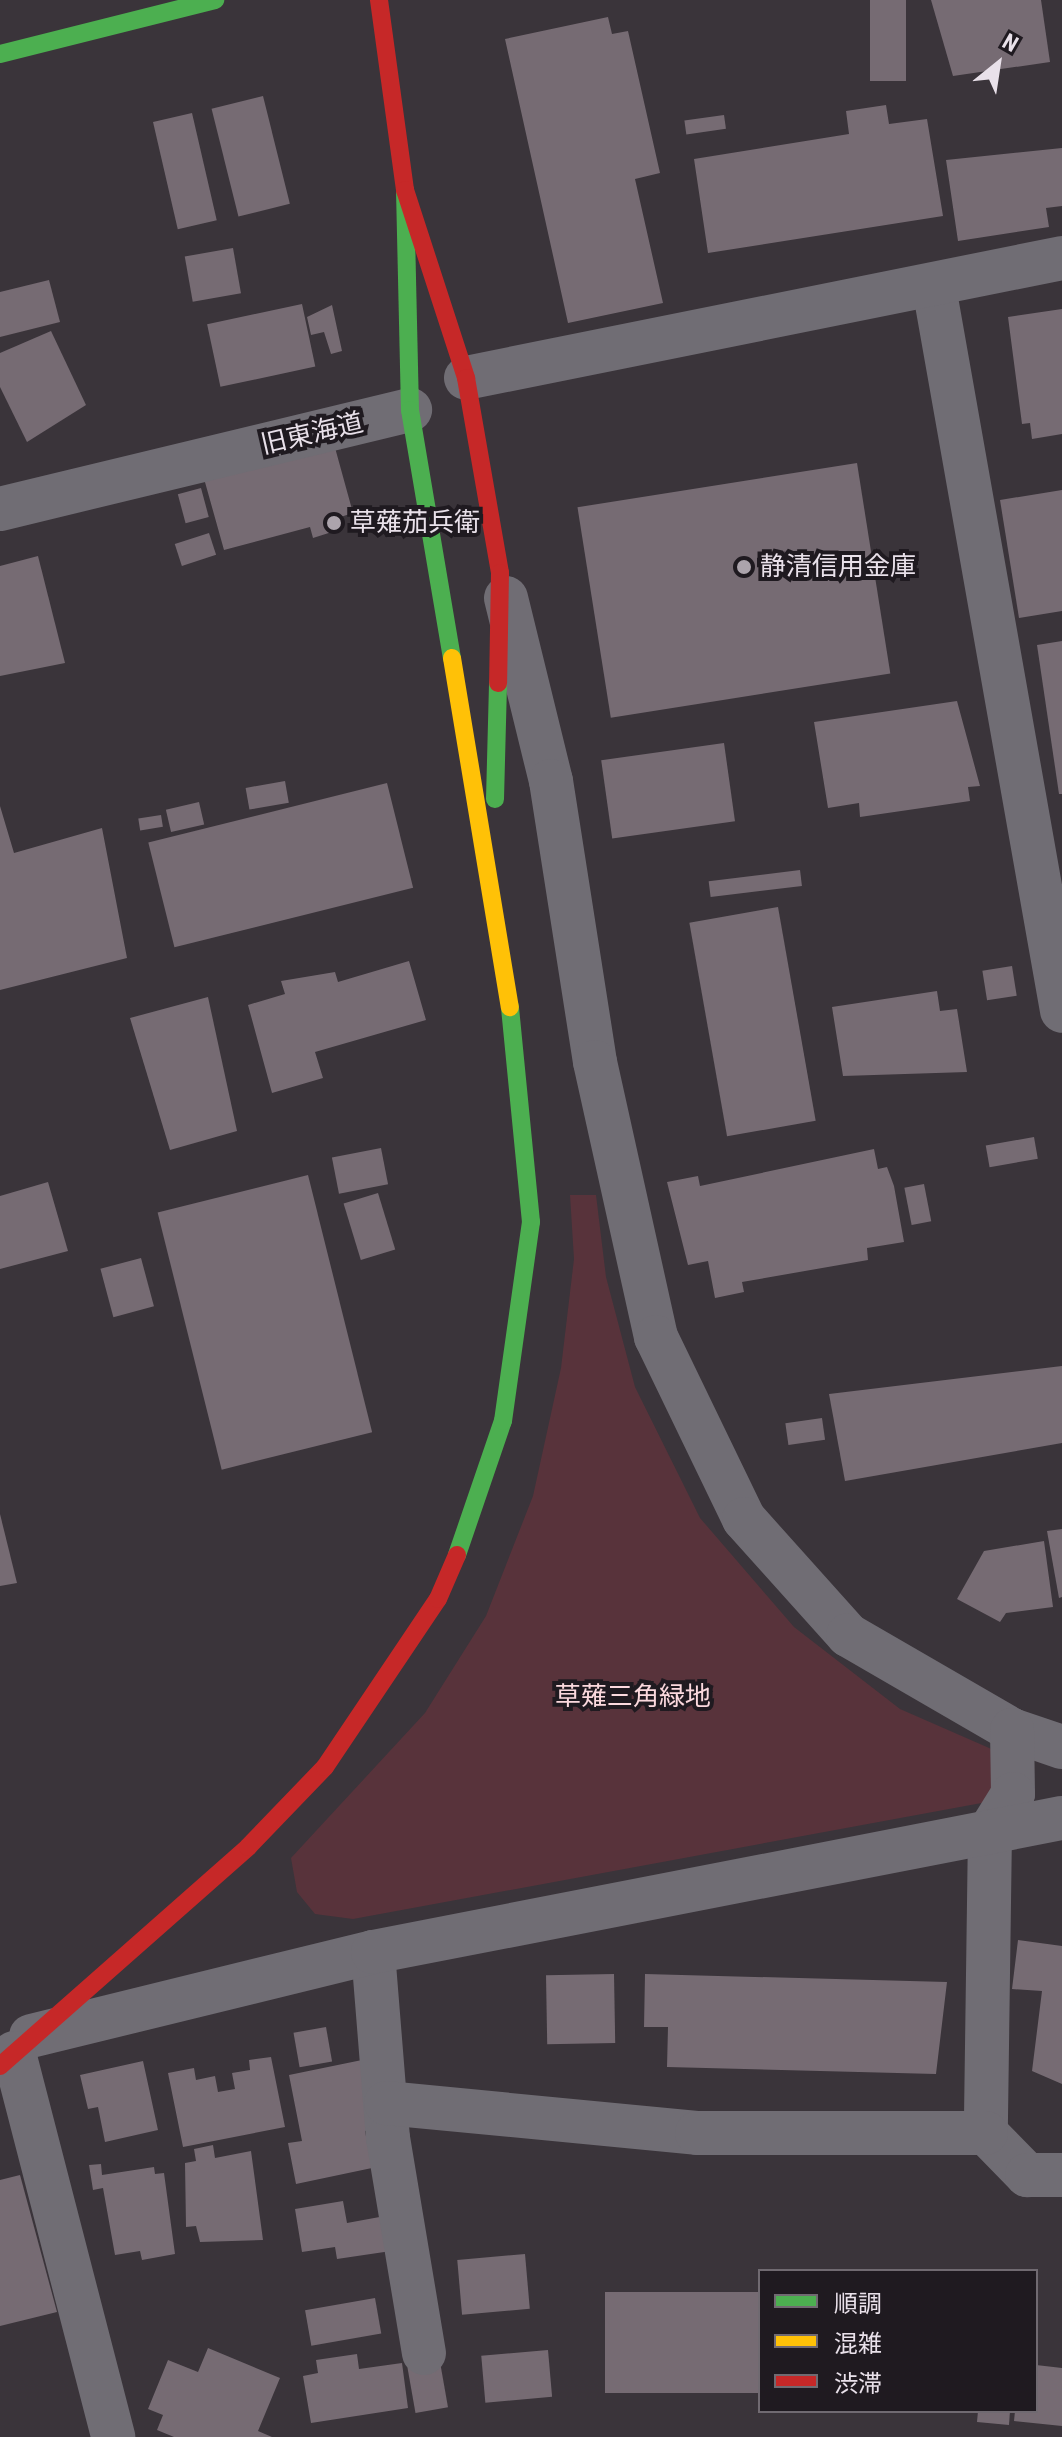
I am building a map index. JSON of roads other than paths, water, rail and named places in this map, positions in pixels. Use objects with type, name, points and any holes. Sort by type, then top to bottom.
[{"type":"street","points":[[0,54],[215,0]]},
{"type":"street","points":[[15,2051],[248,1847],[325,1767],[438,1599],[479,1503],[520,1336],[531,1222],[518,1055],[410,410],[405,190],[379,0]]},
{"type":"street","points":[[405,190],[466,378],[500,573],[551,781],[595,1062],[656,1337],[744,1519],[848,1635],[1012,1730],[1062,1747]]},
{"type":"street","points":[[466,378],[934,287],[1062,258]]},
{"type":"street","points":[[934,287],[1062,1011]]},
{"type":"street","name":"旧東海道","points":[[0,509],[410,410]]},
{"type":"street","points":[[493,903],[500,573]]},
{"type":"street","points":[[1012,1730],[1013,1794],[990,1831],[986,2133],[1027,2175],[1062,2175]]},
{"type":"street","points":[[15,2051],[373,1952],[1062,1818]]},
{"type":"street","points":[[373,1952],[386,2103],[424,2353]]},
{"type":"street","points":[[15,2051],[113,2437]]},
{"type":"street","points":[[386,2103],[697,2133],[986,2133]]},
{"type":"place","name":"草薙茄兵衛","points":[[334,523]]},
{"type":"place","name":"静清信用金庫","points":[[744,567]]},
{"type":"park label","name":"草薙三角緑地","points":[[633,1697]]}]
